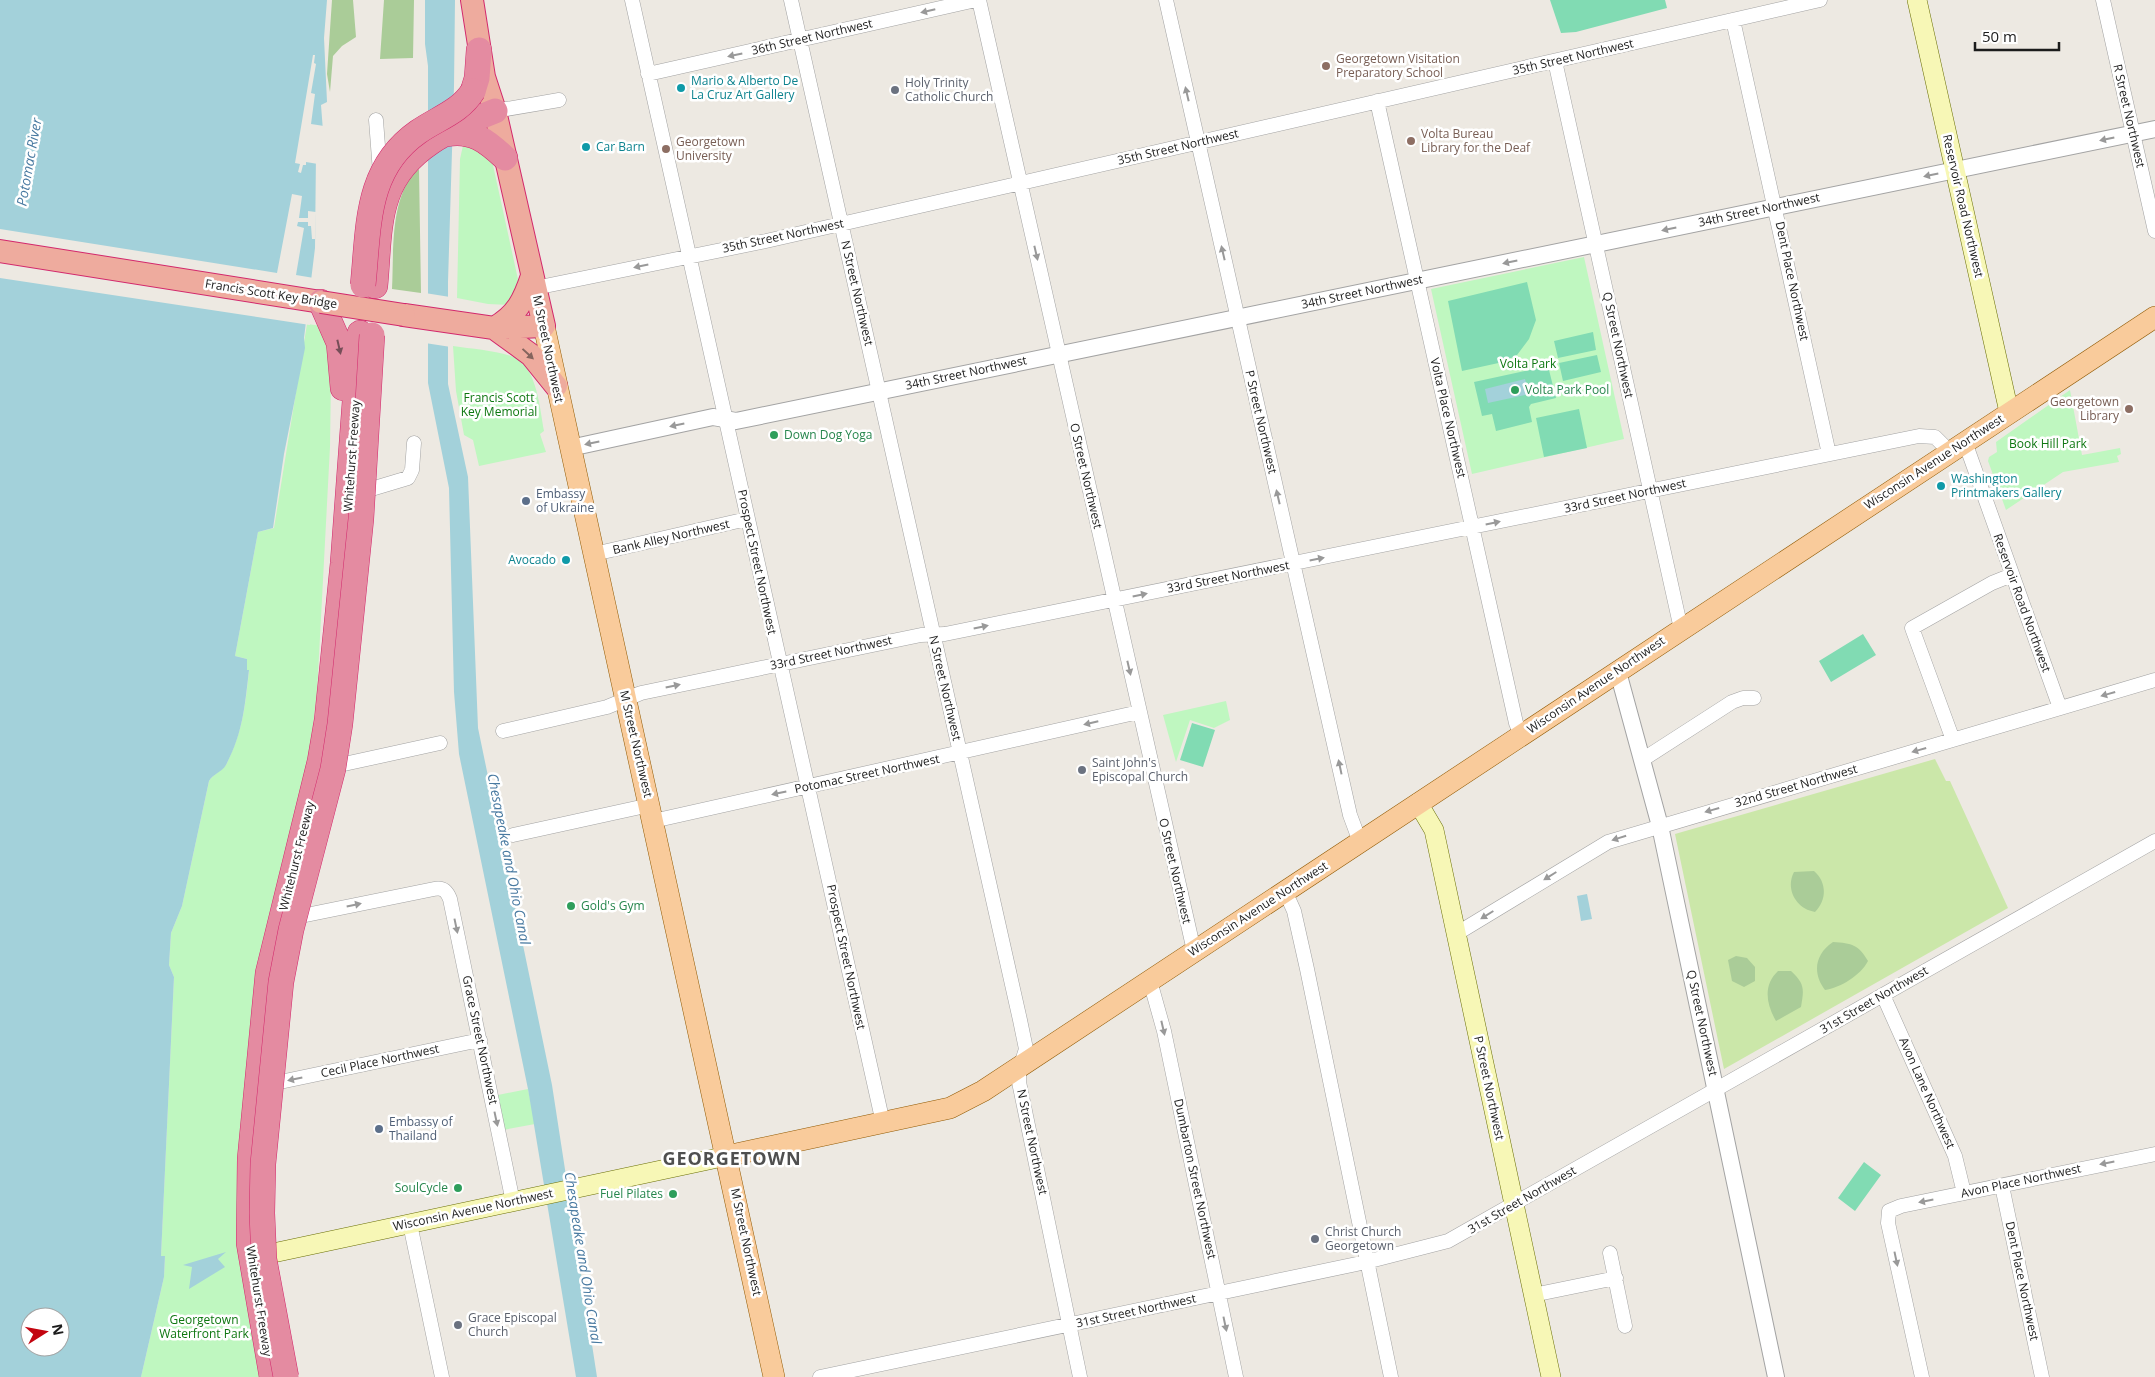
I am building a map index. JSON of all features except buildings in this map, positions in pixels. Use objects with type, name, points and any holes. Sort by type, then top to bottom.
[{"type":"highway","points":[[472,0],[479,50],[495,112]]},
{"type":"highway","points":[[484,0],[496,74],[495,112]]},
{"type":"highway","points":[[479,50],[476,82],[473,91],[456,110],[405,142],[384,170],[372,203],[370,286],[387,195],[396,176],[424,146],[443,135],[459,132],[471,127],[495,112]]},
{"type":"highway","name":"M Street Northwest","points":[[495,112],[544,326]]},
{"type":"highway","points":[[471,127],[505,158]]},
{"type":"highway","name":"Francis Scott Key Bridge","points":[[0,251],[494,328],[544,326]]},
{"type":"highway","points":[[533,282],[518,309],[494,328],[531,355],[556,386]]},
{"type":"highway","points":[[321,302],[339,343],[343,378],[332,665]]},
{"type":"highway","name":"Whitehurst Freeway","points":[[272,1377],[249,1243],[250,1160],[268,973],[320,761],[343,563],[366,334],[361,519],[340,724],[333,769],[296,910],[281,982],[263,1164],[262,1213],[264,1258],[286,1377]]},
{"type":"main road","name":"Reservoir Road Northwest","points":[[1917,0],[2009,412]]},
{"type":"main road","name":"Wisconsin Avenue Northwest","points":[[258,1256],[883,1123],[960,1104],[1285,892],[2155,316]]},
{"type":"main road","name":"M Street Northwest","points":[[544,326],[774,1377]]},
{"type":"main road","name":"P Street Northwest","points":[[1418,803],[1434,830],[1550,1377]]},
{"type":"main road","points":[[258,1256],[280,1377]]},
{"type":"street","name":"Prospect Street Northwest","points":[[632,0],[883,1123]]},
{"type":"street","name":"N Street Northwest","points":[[791,0],[1026,1049],[1020,1066],[1019,1082],[1080,1377]]},
{"type":"street","name":"36th Street Northwest","points":[[648,74],[977,0]]},
{"type":"street","name":"O Street Northwest","points":[[977,0],[1194,951]]},
{"type":"street","name":"P Street Northwest","points":[[1166,0],[1352,824],[1360,842]]},
{"type":"street","name":"35th Street Northwest","points":[[533,282],[689,256],[841,224],[1733,20],[1763,6],[1820,0]]},
{"type":"street","name":"R Street Northwest","points":[[2103,0],[2155,231]]},
{"type":"street","name":"Dent Place Northwest","points":[[1733,20],[1776,207],[1829,454]]},
{"type":"street","name":"Q Street Northwest","points":[[1555,61],[1681,629]]},
{"type":"street","points":[[495,112],[559,100]]},
{"type":"street","name":"Volta Place Northwest","points":[[1377,101],[1516,723],[1522,735]]},
{"type":"street","points":[[258,1256],[256,1170],[272,1000],[283,937],[327,768],[339,675],[355,494],[365,341],[380,187],[380,150],[376,120]]},
{"type":"street","name":"34th Street Northwest","points":[[570,448],[713,417],[736,421],[2155,129]]},
{"type":"street","name":"33rd Street Northwest","points":[[503,731],[607,707],[641,693],[780,663],[921,635],[945,634],[1925,435],[1935,437],[1958,447]]},
{"type":"street","points":[[355,494],[408,478],[412,470],[414,443]]},
{"type":"street","name":"Reservoir Road Northwest","points":[[1958,447],[2012,575],[2060,708]]},
{"type":"street","name":"Bank Alley Northwest","points":[[594,554],[748,520]]},
{"type":"street","points":[[1953,740],[1912,628],[1992,583],[2012,575]]},
{"type":"street","name":"Q Street Northwest","points":[[1618,672],[1660,826],[1776,1377]]},
{"type":"street","name":"32nd Street Northwest","points":[[1456,934],[1602,844],[2155,680]]},
{"type":"street","points":[[1642,760],[1732,702],[1743,698],[1754,698]]},
{"type":"street","name":"Potomac Street Northwest","points":[[513,835],[808,787],[1139,712]]},
{"type":"street","points":[[344,764],[440,743]]},
{"type":"street","name":"31st Street Northwest","points":[[820,1377],[1366,1262],[1448,1241],[2155,841]]},
{"type":"street","name":"Grace Street Northwest","points":[[306,915],[434,889],[443,889],[450,899],[513,1202]]},
{"type":"street","points":[[1285,892],[1294,911],[1307,969],[1366,1262],[1392,1377]]},
{"type":"street","name":"Dumbarton Street Northwest","points":[[1150,981],[1164,1031],[1236,1377]]},
{"type":"street","name":"Avon Lane Northwest","points":[[1884,995],[1955,1156],[1964,1193]]},
{"type":"street","name":"Cecil Place Northwest","points":[[280,1082],[480,1040]]},
{"type":"street","name":"Avon Place Northwest","points":[[1922,1377],[1888,1223],[1889,1212],[1901,1206],[2155,1154]]},
{"type":"street","name":"Dent Place Northwest","points":[[2002,1186],[2042,1377]]},
{"type":"street","points":[[410,1224],[442,1377]]},
{"type":"street","points":[[1610,1253],[1626,1326]]},
{"type":"street","points":[[1533,1295],[1616,1278]]},
{"type":"green space","points":[[332,0],[353,0],[356,37],[342,46],[333,56],[330,92],[327,74]]},
{"type":"green space","points":[[384,0],[414,0],[413,58],[380,59]]},
{"type":"green space","points":[[1550,0],[1665,0],[1667,8],[1576,32],[1561,33]]},
{"type":"green space","points":[[464,141],[491,156],[519,284],[511,305],[488,304],[457,298],[460,159]]},
{"type":"green space","points":[[419,169],[421,293],[392,289],[395,225],[398,208],[402,193],[409,180]]},
{"type":"green space","name":"Volta Park","points":[[1584,257],[1624,439],[1472,474],[1431,289]]},
{"type":"green space","points":[[1527,282],[1536,320],[1529,339],[1517,355],[1503,362],[1462,371],[1448,301]]},
{"type":"green space","name":"Georgetown Waterfront Park","points":[[307,324],[323,326],[326,331],[331,377],[330,447],[317,694],[308,765],[260,959],[263,1377],[141,1377],[164,1277],[165,1256],[161,1256],[174,977],[169,965],[171,933],[182,906],[209,781],[226,765],[232,753],[242,719],[249,671],[247,670],[247,659],[235,656],[258,532],[274,528]]},
{"type":"green space","points":[[1593,332],[1596,350],[1558,358],[1554,341]]},
{"type":"green space","name":"Francis Scott Key Memorial","points":[[453,346],[490,351],[520,360],[527,368],[536,388],[544,431],[540,434],[546,452],[479,466],[473,440],[464,435],[456,391]]},
{"type":"green space","points":[[1597,355],[1601,372],[1563,381],[1559,363]]},
{"type":"green space","name":"Volta Park Pool","points":[[1548,366],[1556,398],[1531,404],[1529,407],[1532,422],[1496,431],[1492,414],[1482,416],[1474,382]]},
{"type":"green space","name":"Book Hill Park","points":[[2070,390],[2082,455],[2120,448],[2121,454],[2117,456],[2119,462],[2063,472],[2006,510],[1988,461],[1989,457],[1997,452],[1996,442]]},
{"type":"green space","points":[[1579,409],[1587,448],[1544,457],[1536,418]]},
{"type":"green space","points":[[1863,634],[1876,655],[1831,682],[1819,661]]},
{"type":"green space","points":[[1226,701],[1230,720],[1214,728],[1190,720],[1176,762],[1163,715]]},
{"type":"green space","points":[[1192,723],[1215,730],[1203,767],[1180,760]]},
{"type":"green space","points":[[1935,759],[1946,781],[1950,781],[2008,908],[1724,1069],[1675,834]]},
{"type":"green space","points":[[1814,871],[1821,880],[1824,891],[1822,902],[1815,912],[1802,907],[1798,903],[1794,897],[1791,885],[1794,872]]},
{"type":"green space","points":[[1833,942],[1845,943],[1858,948],[1868,961],[1850,980],[1837,987],[1825,990],[1818,977],[1817,964],[1822,952]]},
{"type":"green space","points":[[1736,956],[1747,958],[1755,967],[1755,981],[1744,987],[1732,981],[1728,960]]},
{"type":"green space","points":[[1778,971],[1791,971],[1796,976],[1801,983],[1803,996],[1801,1007],[1776,1021],[1768,1001],[1768,988],[1773,976]]},
{"type":"green space","points":[[528,1089],[535,1124],[503,1130],[498,1095]]},
{"type":"green space","points":[[1864,1162],[1881,1175],[1855,1211],[1838,1198]]},
{"type":"water","name":"Potomac River","points":[[0,0],[327,0],[324,38],[327,102],[321,105],[323,131],[319,134],[316,152],[315,248],[304,338],[305,348],[284,454],[273,528],[258,532],[235,656],[247,659],[247,670],[249,670],[240,730],[226,765],[209,781],[182,906],[171,933],[169,965],[174,977],[161,1256],[165,1256],[164,1277],[141,1377],[0,1377]]},
{"type":"water","points":[[425,0],[455,0],[448,282],[448,384],[468,477],[478,728],[552,1085],[597,1377],[576,1377],[528,1089],[459,754],[454,692],[449,488],[428,383],[428,66],[425,44]]},
{"type":"water","points":[[1525,379],[1529,394],[1488,403],[1485,389]]},
{"type":"water","points":[[1587,894],[1592,919],[1581,921],[1577,896]]},
{"type":"water","points":[[226,1252],[218,1259],[225,1267],[189,1289],[192,1267],[183,1265]]},
{"type":"pier","points":[[313,55],[315,55],[314,63],[316,64],[311,93],[315,94],[311,124],[324,126],[318,164],[306,162],[301,173],[298,172],[300,164],[295,163]]},
{"type":"pier","points":[[292,194],[302,196],[299,218],[308,218],[308,211],[316,212],[315,239],[312,239],[311,226],[308,226],[308,222],[298,222],[297,226],[304,228],[296,275],[314,278],[310,325],[0,278],[0,229],[277,273]]},
{"type":"pier","points":[[425,293],[450,297],[451,347],[425,343]]},
{"type":"place","name":"Georgetown Visitation Preparatory School","points":[[1326,66]]},
{"type":"place","name":"Mario & Alberto De La Cruz Art Gallery","points":[[681,88]]},
{"type":"place","name":"Holy Trinity Catholic Church","points":[[895,90]]},
{"type":"place","name":"Volta Bureau Library for the Deaf","points":[[1411,141]]},
{"type":"place","name":"Car Barn","points":[[586,147]]},
{"type":"place","name":"Georgetown University","points":[[666,149]]},
{"type":"place","name":"Volta Park Pool","points":[[1515,390]]},
{"type":"place","name":"Georgetown Library","points":[[2129,409]]},
{"type":"place","name":"Down Dog Yoga","points":[[774,435]]},
{"type":"place","name":"Washington Printmakers Gallery","points":[[1941,486]]},
{"type":"place","name":"Embassy of Ukraine","points":[[526,501]]},
{"type":"place","name":"Avocado","points":[[566,560]]},
{"type":"place","name":"Saint John's Episcopal Church","points":[[1082,770]]},
{"type":"place","name":"Gold's Gym","points":[[571,906]]},
{"type":"place","name":"Embassy of Thailand","points":[[379,1129]]},
{"type":"place","name":"SoulCycle","points":[[458,1188]]},
{"type":"place","name":"Fuel Pilates","points":[[673,1194]]},
{"type":"place","name":"Christ Church Georgetown","points":[[1315,1239]]},
{"type":"place","name":"Grace Episcopal Church","points":[[458,1325]]},
{"type":"district","name":"GEORGETOWN","points":[[732,1159]]},
{"type":"water label","name":"Chesapeake and Ohio Canal","points":[[509,859]]},
{"type":"water label","name":"Chesapeake and Ohio Canal","points":[[583,1258]]}]
